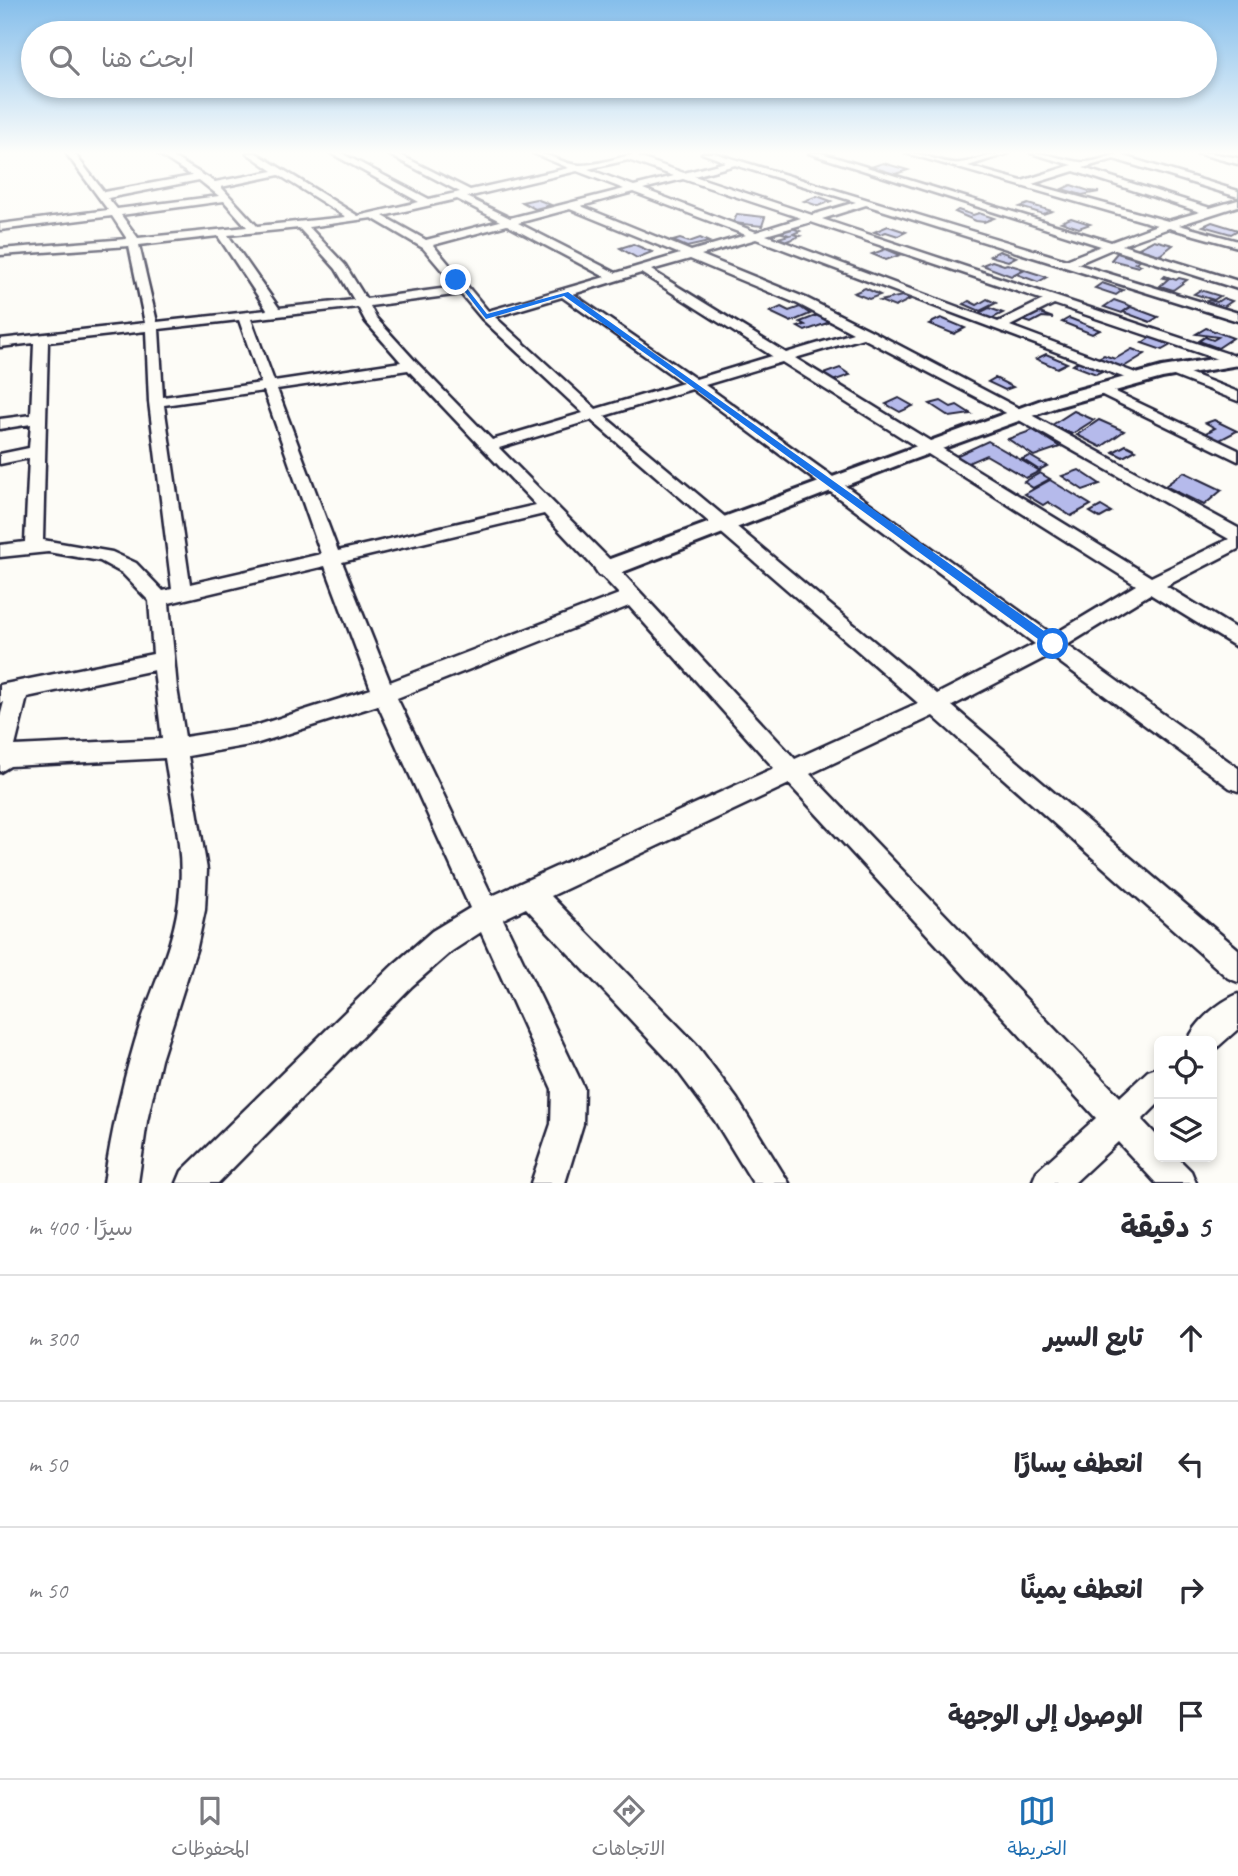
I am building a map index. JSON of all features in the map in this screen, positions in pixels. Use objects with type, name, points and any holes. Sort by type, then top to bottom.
[{"type":"street","points":[[111,208],[128,229],[133,242],[152,328],[170,596],[164,660],[194,870],[195,896],[191,925],[157,1021],[137,1090],[121,1183]]},
{"type":"street","points":[[0,227],[151,208]]},
{"type":"street","points":[[237,208],[254,229]]},
{"type":"street","points":[[339,208],[356,219]]},
{"type":"street","points":[[0,252],[302,225],[376,216],[408,208]]},
{"type":"street","points":[[486,208],[616,278]]},
{"type":"street","points":[[425,244],[564,208]]},
{"type":"street","points":[[577,208],[784,292],[865,332],[1238,536]]},
{"type":"street","points":[[681,208],[1136,378]]},
{"type":"street","points":[[779,208],[1237,361]]},
{"type":"street","points":[[486,316],[847,208]]},
{"type":"street","points":[[887,208],[1238,317]]},
{"type":"street","points":[[990,208],[1238,285]]},
{"type":"street","points":[[1108,208],[1238,244]]},
{"type":"street","points":[[1205,208],[1238,216]]},
{"type":"street","points":[[1066,264],[1169,225],[1222,208]]},
{"type":"street","points":[[376,216],[425,244],[450,270],[486,316],[594,415],[935,705],[1238,968]]},
{"type":"street","points":[[302,225],[341,267],[370,319],[411,365],[607,569],[791,770],[1179,1183]]},
{"type":"street","points":[[221,232],[276,313]]},
{"type":"street","points":[[643,270],[1238,640]]},
{"type":"street","points":[[0,343],[152,328],[463,290]]},
{"type":"street","points":[[565,294],[694,384],[1238,780]]},
{"type":"street","points":[[1000,326],[1055,299]]},
{"type":"street","points":[[244,317],[384,694],[568,1088],[571,1104],[569,1117],[548,1183]]},
{"type":"street","points":[[488,446],[865,332]]},
{"type":"street","points":[[34,547],[41,339]]},
{"type":"street","points":[[607,569],[1017,413],[1136,378],[1237,361]]},
{"type":"street","points":[[156,402],[411,365]]},
{"type":"street","points":[[1171,370],[1238,397]]},
{"type":"street","points":[[1099,388],[1238,456]]},
{"type":"street","points":[[0,424],[38,418]]},
{"type":"street","points":[[0,459],[39,451]]},
{"type":"street","points":[[0,551],[34,547],[67,548],[118,562],[170,596],[547,508]]},
{"type":"street","points":[[194,1183],[402,976],[442,941],[488,912],[935,705],[1053,644],[1151,585],[1238,542]]},
{"type":"street","points":[[164,660],[9,692],[1,759],[176,748],[255,735],[384,694],[632,597]]},
{"type":"street","points":[[531,894],[685,1055],[726,1110],[772,1183]]},
{"type":"street","points":[[1208,1036],[1238,1009]]},
{"type":"street","points":[[1049,1183],[1154,1087]]},
{"type":"building","points":[[1024,208],[1052,211],[1043,214]]},
{"type":"building","points":[[958,210],[994,218],[984,222],[976,221],[955,212]]},
{"type":"building","points":[[737,214],[765,217],[762,226],[733,223]]},
{"type":"building","points":[[1071,218],[1090,224],[1079,228],[1061,222]]},
{"type":"building","points":[[1212,222],[1238,230],[1231,234],[1203,226]]},
{"type":"building","points":[[888,226],[906,232],[898,236],[874,232]]},
{"type":"building","points":[[790,227],[800,231],[793,234],[800,236],[787,241],[778,238],[789,235],[779,232]]},
{"type":"building","points":[[700,238],[709,242],[687,247],[673,241],[680,239],[689,242]]},
{"type":"building","points":[[1154,240],[1173,245],[1160,255],[1137,249]]},
{"type":"building","points":[[633,244],[652,252],[637,258],[620,248]]},
{"type":"building","points":[[886,249],[900,255],[886,260],[872,254]]},
{"type":"building","points":[[999,251],[1016,257],[1008,261],[990,256]]},
{"type":"building","points":[[1117,253],[1140,260],[1135,263],[1141,265],[1138,267],[1111,260]]},
{"type":"building","points":[[992,261],[1024,269],[1011,276],[982,265]]},
{"type":"building","points":[[1025,270],[1047,277],[1038,282],[1016,274]]},
{"type":"building","points":[[1165,276],[1187,280],[1173,290],[1160,286],[1168,279],[1163,278]]},
{"type":"building","points":[[1102,283],[1123,290],[1116,295],[1095,288]]},
{"type":"building","points":[[865,288],[880,295],[869,299],[854,293]]},
{"type":"building","points":[[1200,290],[1220,296],[1214,300],[1194,294]]},
{"type":"building","points":[[902,296],[911,299],[895,307],[880,301]]},
{"type":"building","points":[[1223,298],[1232,301],[1222,308],[1205,302],[1217,302]]},
{"type":"building","points":[[987,299],[996,303],[980,311],[964,304],[969,301],[977,305]]},
{"type":"building","points":[[1114,300],[1131,306],[1122,313],[1104,307]]},
{"type":"building","points":[[781,307],[789,311],[800,307],[810,314],[791,322],[770,312]]},
{"type":"building","points":[[1131,307],[1158,317],[1150,322],[1123,312]]},
{"type":"building","points":[[989,308],[1003,313],[991,319],[977,314]]},
{"type":"building","points":[[1037,312],[1053,318],[1042,317],[1031,323],[1022,320]]},
{"type":"building","points":[[818,315],[830,322],[805,331],[798,327],[805,325],[800,322]]},
{"type":"building","points":[[941,318],[965,328],[954,334],[929,324]]},
{"type":"building","points":[[1069,318],[1100,330],[1092,334],[1062,322]]},
{"type":"building","points":[[1206,328],[1233,338],[1218,348],[1199,341],[1205,337],[1213,340],[1218,337],[1196,334]]},
{"type":"building","points":[[1151,337],[1171,345],[1162,350],[1142,343]]},
{"type":"building","points":[[1132,349],[1145,354],[1122,368],[1098,358],[1104,355],[1115,359]]},
{"type":"building","points":[[1046,354],[1067,363],[1057,368],[1036,359]]},
{"type":"building","points":[[1079,361],[1102,371],[1096,374],[1073,365]]},
{"type":"building","points":[[840,368],[850,375],[833,381],[823,374]]},
{"type":"building","points":[[995,378],[1013,387],[1005,390],[988,382]]},
{"type":"building","points":[[899,398],[913,406],[900,412],[886,404]]},
{"type":"building","points":[[941,401],[951,407],[957,405],[971,414],[950,417],[930,404]]},
{"type":"building","points":[[1074,411],[1094,420],[1072,434],[1052,425]]},
{"type":"building","points":[[1099,420],[1124,431],[1101,447],[1077,435]]},
{"type":"building","points":[[1214,420],[1237,431],[1218,441],[1204,434],[1215,428],[1206,423]]},
{"type":"building","points":[[1033,430],[1060,447],[1034,456],[1008,439]]},
{"type":"building","points":[[988,441],[1040,471],[1026,478],[986,455],[961,466],[949,459]]},
{"type":"building","points":[[1126,445],[1136,450],[1123,457],[1113,452]]},
{"type":"building","points":[[1030,456],[1047,466],[1039,470],[1022,459]]},
{"type":"building","points":[[1079,470],[1100,484],[1083,490],[1062,476]]},
{"type":"building","points":[[1184,472],[1222,490],[1204,505],[1165,486]]},
{"type":"building","points":[[1040,473],[1050,479],[1033,488],[1024,482]]},
{"type":"building","points":[[1050,480],[1091,505],[1071,516],[1048,502],[1043,505],[1025,494]]},
{"type":"building","points":[[1101,506],[1111,512],[1100,518],[1090,512]]},
{"type":"route","points":[[456,280],[486,316],[565,294],[1053,644]]}]
